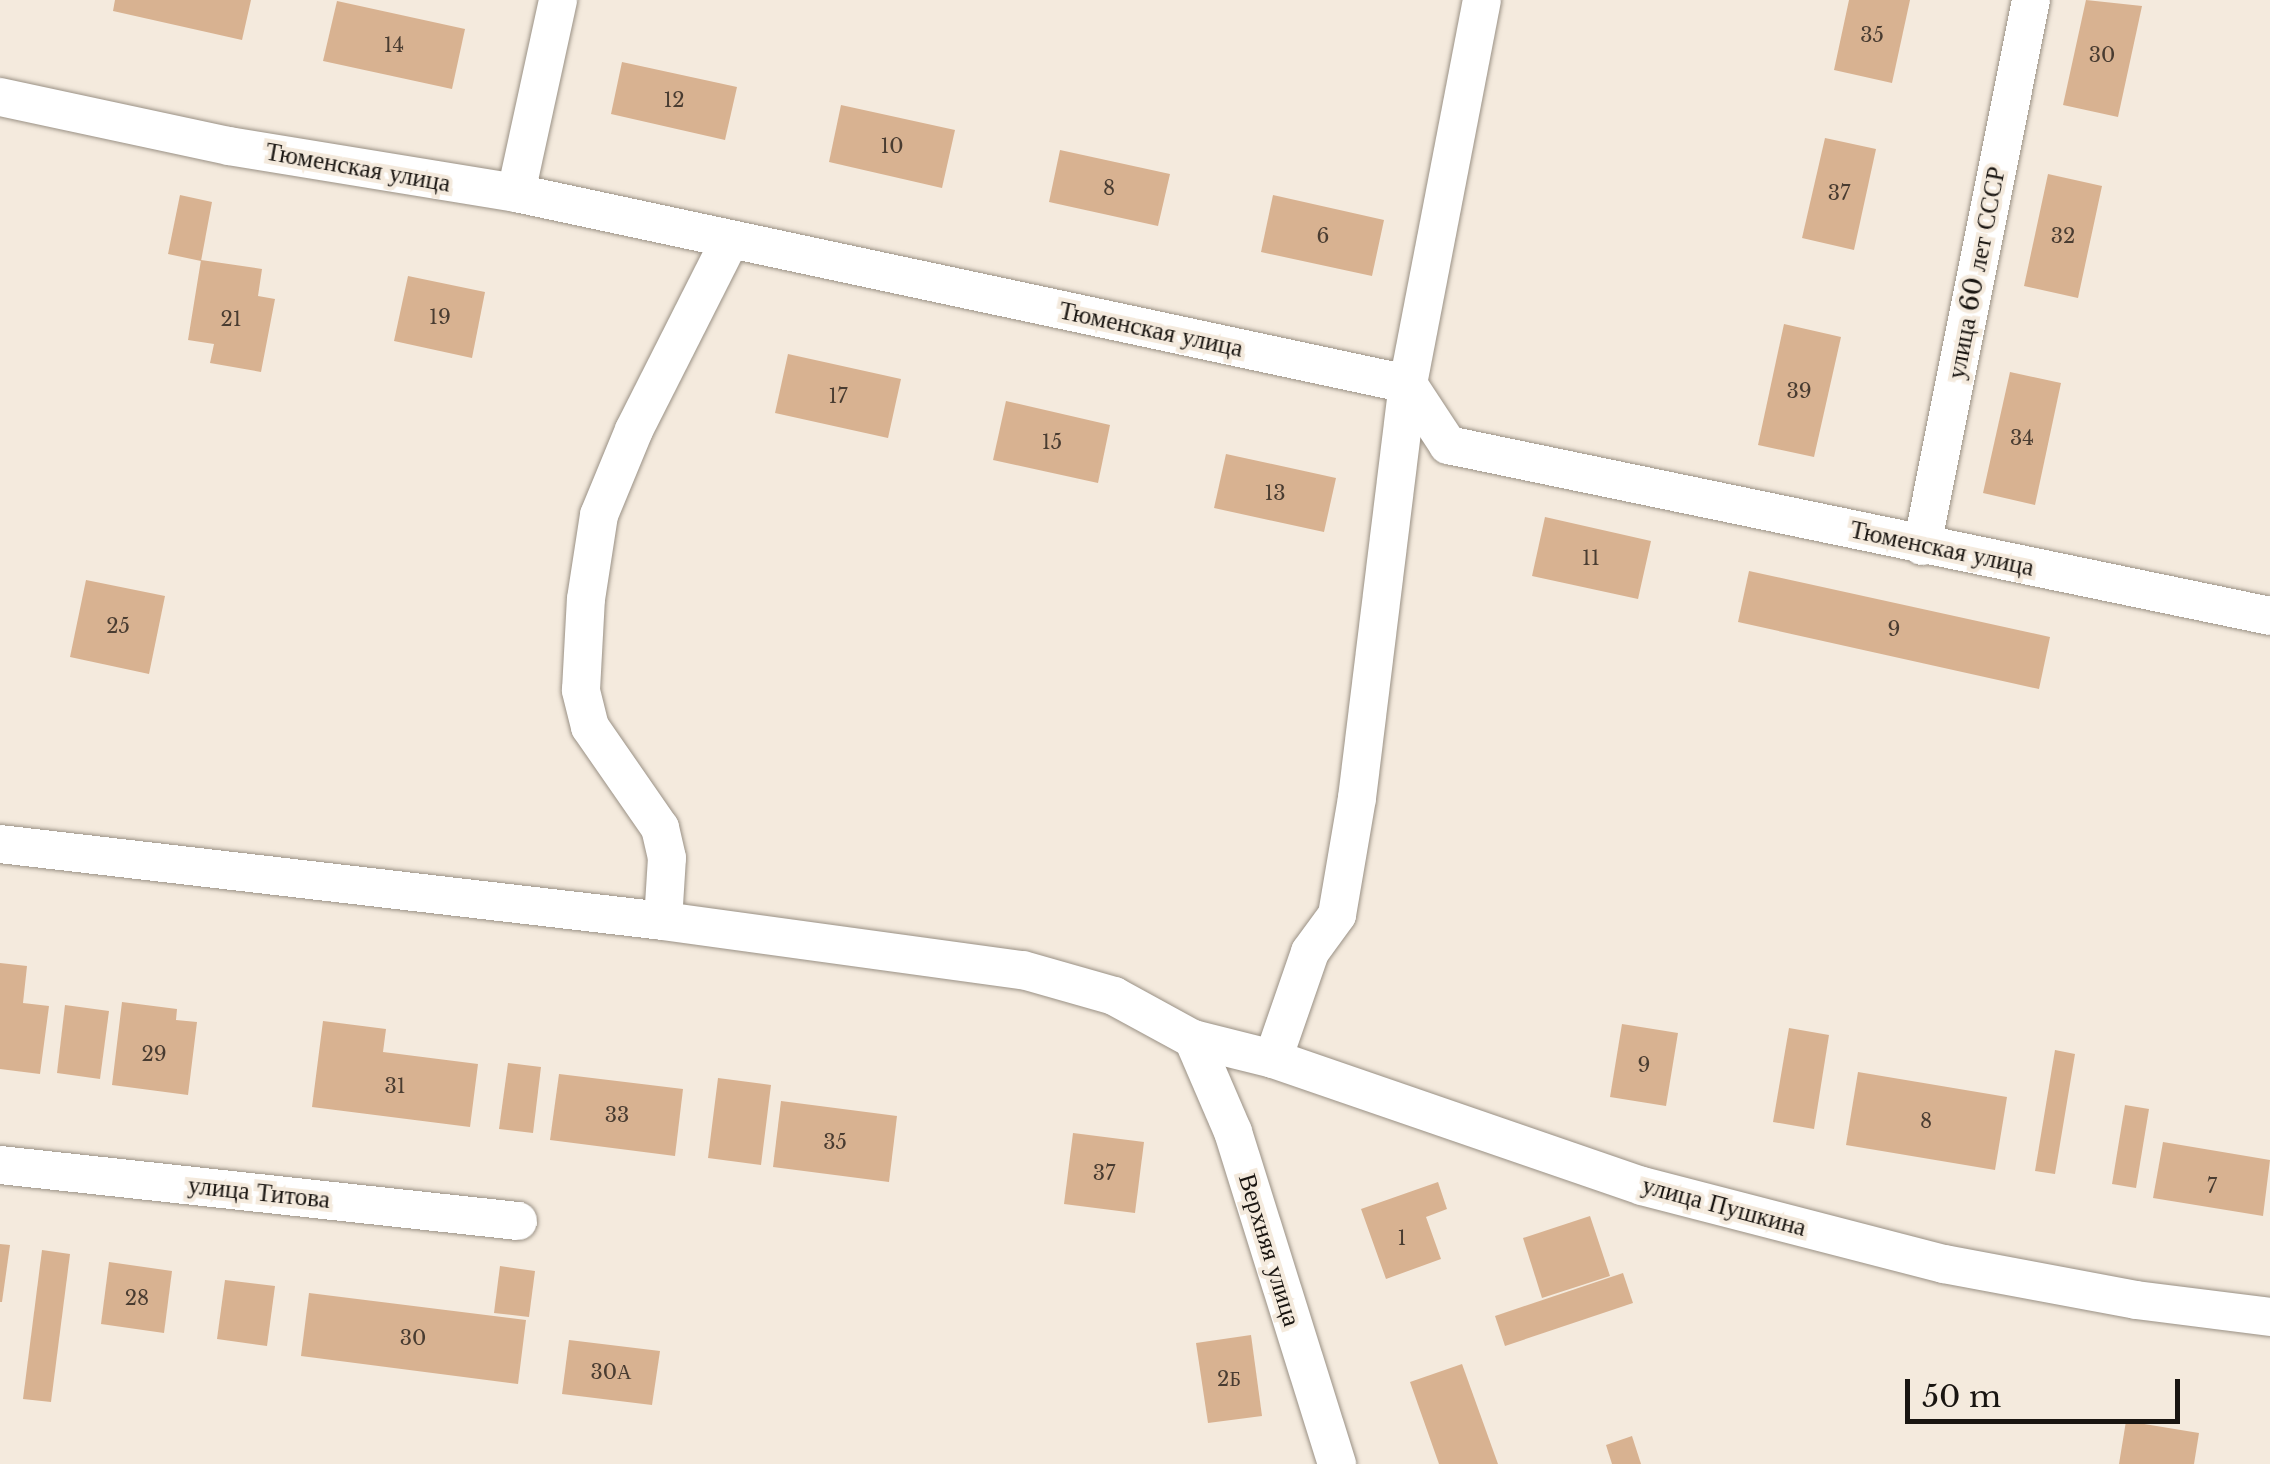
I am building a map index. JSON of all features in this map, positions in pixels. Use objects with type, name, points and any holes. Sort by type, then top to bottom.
[{"type":"street","points":[[516,193],[558,0]]},
{"type":"street","points":[[1273,1059],[1310,952],[1336,915],[1358,798],[1408,384],[1482,0]]},
{"type":"street","name":"улица 60 лет СССР","points":[[1922,546],[2032,0]]},
{"type":"street","name":"Тюменская улица","points":[[0,96],[230,146],[516,193],[1408,384],[1448,445],[2270,616]]},
{"type":"street","points":[[664,921],[667,858],[660,828],[590,727],[581,690],[586,599],[599,515],[634,430],[730,240]]},
{"type":"street","name":"улица Пушкина","points":[[0,844],[664,921],[1023,970],[1114,996],[1192,1039],[1273,1059],[1642,1186],[1944,1264],[2136,1300],[2270,1317]]},
{"type":"street","name":"Верхняя улица","points":[[1192,1039],[1233,1132],[1337,1464]]},
{"type":"street","name":"улица Титова","points":[[0,1165],[518,1221]]},
{"type":"building","points":[[115,0],[251,0],[242,40],[113,11]]},
{"type":"building","points":[[1849,0],[1910,0],[1892,83],[1834,70]]},
{"type":"building","points":[[2086,0],[2142,6],[2118,117],[2063,105]]},
{"type":"building","points":[[337,1],[465,29],[452,89],[323,61]]},
{"type":"building","points":[[622,62],[737,87],[725,140],[611,114]]},
{"type":"building","points":[[841,105],[955,130],[942,188],[829,162]]},
{"type":"building","points":[[1825,138],[1876,149],[1854,250],[1802,238]]},
{"type":"building","points":[[1060,150],[1170,174],[1158,226],[1049,202]]},
{"type":"building","points":[[2048,174],[2102,186],[2078,298],[2024,286]]},
{"type":"building","points":[[180,195],[212,202],[201,261],[168,254]]},
{"type":"building","points":[[1273,195],[1384,220],[1372,276],[1261,252]]},
{"type":"building","points":[[201,260],[262,269],[258,296],[275,299],[261,372],[210,363],[214,344],[188,340]]},
{"type":"building","points":[[408,276],[485,292],[472,358],[394,341]]},
{"type":"building","points":[[1784,324],[1841,337],[1814,457],[1758,445]]},
{"type":"building","points":[[788,354],[901,379],[888,438],[775,413]]},
{"type":"building","points":[[2010,372],[2061,383],[2035,505],[1983,493]]},
{"type":"building","points":[[1006,401],[1110,425],[1098,483],[993,460]]},
{"type":"building","points":[[1226,454],[1336,478],[1324,532],[1214,508]]},
{"type":"building","points":[[1545,517],[1651,541],[1638,599],[1532,576]]},
{"type":"building","points":[[1749,571],[2050,637],[2039,689],[1738,622]]},
{"type":"building","points":[[86,580],[165,596],[149,674],[70,657]]},
{"type":"building","points":[[0,963],[27,966],[23,1003],[49,1006],[40,1074],[0,1069]]},
{"type":"building","points":[[122,1002],[177,1009],[176,1020],[197,1022],[188,1095],[112,1085]]},
{"type":"building","points":[[65,1005],[109,1011],[100,1079],[57,1073]]},
{"type":"building","points":[[323,1021],[386,1029],[383,1052],[478,1064],[470,1127],[312,1107]]},
{"type":"building","points":[[1622,1024],[1678,1033],[1666,1106],[1610,1097]]},
{"type":"building","points":[[1789,1028],[1829,1035],[1814,1129],[1773,1122]]},
{"type":"building","points":[[2055,1050],[2075,1054],[2055,1174],[2035,1171]]},
{"type":"building","points":[[508,1063],[541,1067],[533,1133],[499,1129]]},
{"type":"building","points":[[1858,1072],[2007,1097],[1995,1170],[1846,1145]]},
{"type":"building","points":[[559,1074],[683,1089],[675,1156],[550,1140]]},
{"type":"building","points":[[718,1078],[771,1085],[761,1165],[708,1158]]},
{"type":"building","points":[[781,1101],[897,1116],[889,1182],[773,1167]]},
{"type":"building","points":[[2125,1105],[2149,1109],[2136,1188],[2112,1184]]},
{"type":"building","points":[[1073,1133],[1144,1142],[1135,1213],[1064,1204]]},
{"type":"building","points":[[2163,1142],[2270,1160],[2263,1216],[2153,1198]]},
{"type":"building","points":[[1438,1182],[1447,1209],[1426,1217],[1441,1259],[1386,1279],[1361,1209]]},
{"type":"building","points":[[1590,1216],[1610,1276],[1542,1298],[1523,1238]]},
{"type":"building","points":[[0,1244],[10,1245],[2,1302],[0,1302]]},
{"type":"building","points":[[42,1250],[70,1254],[51,1402],[23,1399]]},
{"type":"building","points":[[109,1262],[172,1271],[164,1333],[101,1324]]},
{"type":"building","points":[[500,1266],[535,1271],[529,1317],[494,1313]]},
{"type":"building","points":[[1623,1273],[1633,1303],[1505,1346],[1495,1316]]},
{"type":"building","points":[[225,1280],[275,1286],[267,1346],[217,1339]]},
{"type":"building","points":[[309,1293],[526,1320],[518,1384],[301,1356]]},
{"type":"building","points":[[1251,1335],[1262,1416],[1208,1423],[1196,1343]]},
{"type":"building","points":[[569,1340],[660,1351],[652,1405],[562,1394]]},
{"type":"building","points":[[1462,1364],[1498,1464],[1439,1464],[1410,1382]]},
{"type":"building","points":[[2126,1421],[2199,1433],[2194,1464],[2119,1464]]},
{"type":"building","points":[[1632,1436],[1641,1464],[1612,1464],[1606,1445]]}]
